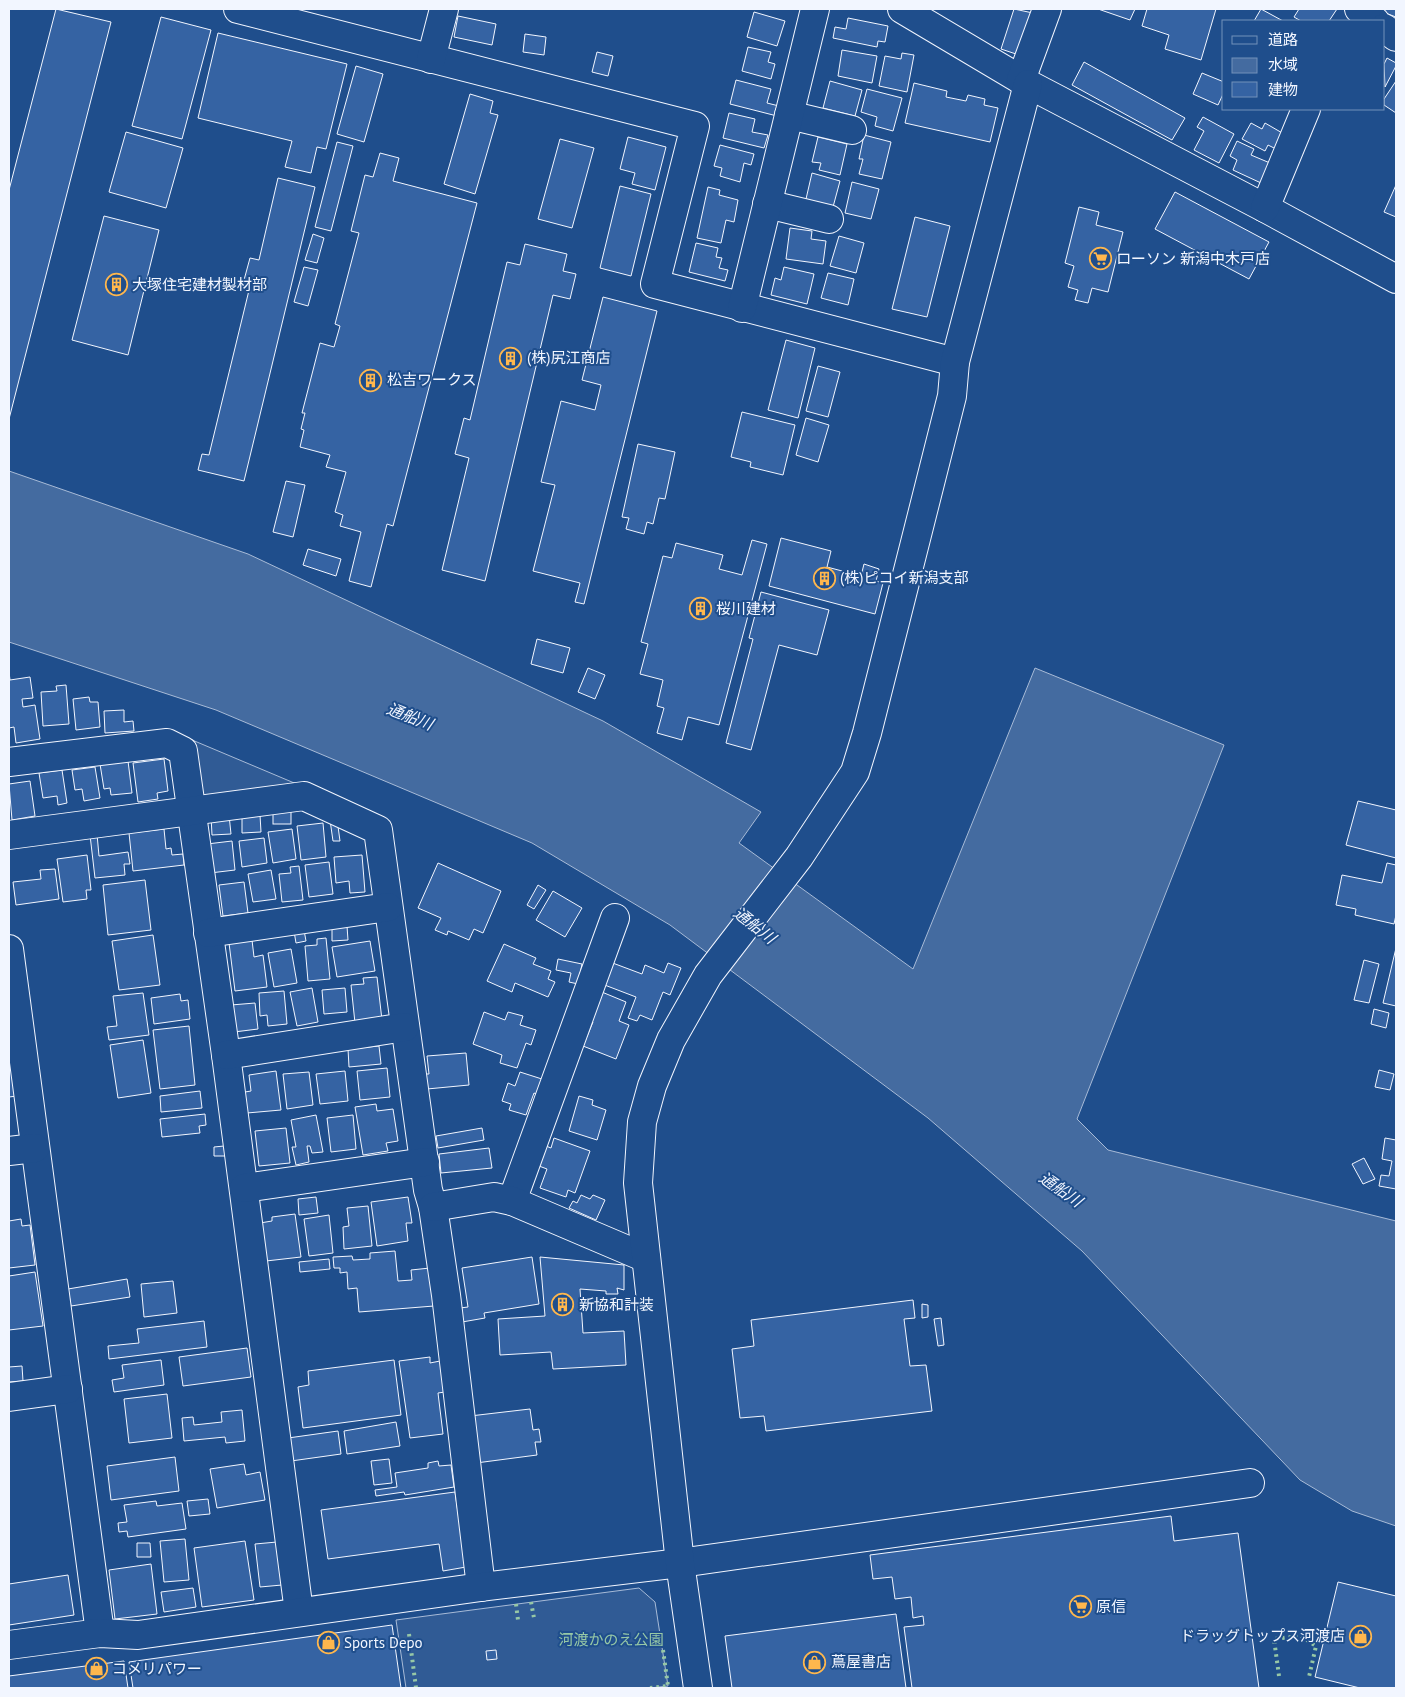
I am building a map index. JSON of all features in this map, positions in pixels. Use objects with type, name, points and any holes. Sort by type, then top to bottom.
[{"type":"street","points":[[238,9],[695,126],[655,284],[955,362]]},
{"type":"street","points":[[431,59],[444,9]]},
{"type":"street","points":[[742,308],[815,9]]},
{"type":"street","points":[[902,9],[1024,82],[1396,279]]},
{"type":"street","points":[[698,1688],[680,1562],[638,1183],[642,1122],[652,1086],[671,1040],[708,975],[799,857],[855,772],[867,733],[952,396],[955,362],[1024,82],[1046,9]]},
{"type":"street","points":[[1359,9],[1374,20]]},
{"type":"street","points":[[1385,29],[1396,38]]},
{"type":"street","points":[[1265,208],[1306,110]]},
{"type":"street","points":[[789,115],[852,130]]},
{"type":"street","points":[[767,204],[829,219]]},
{"type":"street","points":[[9,762],[167,743],[183,751],[226,1054],[299,1612]]},
{"type":"street","points":[[9,835],[304,796],[378,830],[428,1190],[433,1207],[446,1294],[481,1587]]},
{"type":"street","points":[[208,933],[388,907]]},
{"type":"street","points":[[512,1201],[616,918]]},
{"type":"street","points":[[9,949],[22,1150],[68,1389],[100,1633]]},
{"type":"street","points":[[226,1054],[405,1027]]},
{"type":"street","points":[[244,1188],[425,1162]]},
{"type":"street","points":[[433,1207],[494,1197],[512,1201],[646,1258]]},
{"type":"street","points":[[9,1397],[68,1389]]},
{"type":"street","points":[[9,1645],[100,1633],[138,1635],[1250,1483]]},
{"type":"shaded area","points":[[185,737],[299,785],[201,798]]},
{"type":"shaded area","name":"河渡かのえ公園","points":[[639,1588],[655,1602],[668,1686],[650,1688],[406,1688],[396,1620]]},
{"type":"water","name":"通船川","points":[[9,471],[248,554],[603,721],[761,812],[739,843],[913,969],[1035,668],[1224,745],[1077,1119],[1108,1150],[1396,1221],[1396,1526],[1352,1511],[1300,1480],[1082,1251],[928,1118],[670,925],[532,843],[216,710],[9,642]]},
{"type":"building","points":[[56,9],[111,22],[9,419],[9,190]]},
{"type":"building","points":[[1014,9],[1033,13],[1019,55],[1001,49]]},
{"type":"building","points":[[1098,9],[1135,9],[1130,20]]},
{"type":"building","points":[[1147,9],[1216,9],[1201,60],[1165,49],[1169,35],[1142,26]]},
{"type":"building","points":[[1261,9],[1281,20],[1255,20]]},
{"type":"building","points":[[1299,9],[1337,9],[1330,20],[1299,20],[1294,17]]},
{"type":"building","points":[[1380,9],[1396,9],[1396,17],[1380,11]]},
{"type":"building","points":[[754,12],[785,21],[777,46],[747,37]]},
{"type":"building","points":[[458,16],[496,24],[492,45],[454,37]]},
{"type":"building","points":[[161,17],[211,30],[182,139],[132,126]]},
{"type":"building","points":[[848,18],[888,26],[885,42],[878,41],[877,47],[833,38],[835,27],[846,29]]},
{"type":"building","points":[[218,33],[347,64],[326,149],[317,147],[311,173],[285,167],[292,141],[198,118]]},
{"type":"building","points":[[525,34],[546,37],[544,55],[523,52]]},
{"type":"building","points":[[748,47],[771,52],[768,62],[775,64],[771,79],[742,71]]},
{"type":"building","points":[[842,50],[877,56],[872,83],[838,76]]},
{"type":"building","points":[[597,52],[613,56],[608,76],[592,72]]},
{"type":"building","points":[[902,53],[914,55],[907,92],[879,86],[885,56],[901,59]]},
{"type":"building","points":[[1387,58],[1396,63],[1396,66],[1385,87],[1385,62]]},
{"type":"building","points":[[1084,62],[1185,118],[1172,140],[1072,85]]},
{"type":"building","points":[[356,66],[383,74],[364,142],[337,134]]},
{"type":"building","points":[[1202,73],[1222,81],[1222,96],[1218,105],[1193,94]]},
{"type":"building","points":[[736,80],[771,89],[767,103],[779,106],[777,116],[730,104]]},
{"type":"building","points":[[830,81],[862,90],[855,116],[823,108]]},
{"type":"building","points":[[1396,81],[1396,113],[1385,106],[1385,98]]},
{"type":"building","points":[[914,83],[947,91],[946,97],[966,101],[968,95],[985,99],[984,105],[998,108],[990,142],[905,123]]},
{"type":"building","points":[[867,89],[902,98],[893,131],[875,126],[877,117],[861,112]]},
{"type":"building","points":[[470,94],[493,101],[490,113],[498,115],[475,194],[444,184]]},
{"type":"building","points":[[729,113],[755,119],[752,132],[768,135],[764,148],[723,138]]},
{"type":"building","points":[[1203,117],[1234,134],[1219,163],[1194,150],[1204,131],[1197,127]]},
{"type":"building","points":[[1251,123],[1262,129],[1265,123],[1284,134],[1276,149],[1268,145],[1265,151],[1242,139]]},
{"type":"building","points":[[126,132],[183,148],[166,208],[109,192]]},
{"type":"building","points":[[864,135],[891,142],[882,179],[859,174],[863,159],[859,159]]},
{"type":"building","points":[[628,137],[666,147],[655,190],[632,184],[635,173],[620,169]]},
{"type":"building","points":[[818,137],[847,144],[840,175],[819,170],[821,163],[812,162]]},
{"type":"building","points":[[560,139],[594,148],[572,228],[538,219]]},
{"type":"building","points":[[1237,141],[1254,149],[1251,155],[1270,163],[1261,183],[1233,170],[1237,160],[1230,156]]},
{"type":"building","points":[[337,142],[353,146],[331,231],[315,227]]},
{"type":"building","points":[[720,145],[754,154],[751,165],[744,163],[740,182],[720,176],[722,168],[714,166]]},
{"type":"building","name":"松吉ワークス","points":[[380,153],[399,158],[393,181],[477,203],[393,526],[387,524],[371,587],[349,581],[361,532],[340,526],[343,515],[335,512],[346,472],[326,467],[330,455],[300,447],[304,430],[301,429],[305,413],[302,413],[320,343],[334,347],[340,326],[335,324],[359,233],[351,231],[365,175],[373,177]]},
{"type":"building","points":[[812,173],[840,181],[833,207],[806,199]]},
{"type":"building","points":[[278,178],[315,187],[244,481],[198,470],[202,454],[209,455],[251,282],[244,280],[250,258],[259,260]]},
{"type":"building","points":[[852,182],[879,189],[871,219],[845,213]]},
{"type":"building","points":[[1396,185],[1396,217],[1384,212]]},
{"type":"building","points":[[620,186],[651,194],[631,276],[600,268]]},
{"type":"building","points":[[708,187],[720,190],[719,195],[738,200],[734,222],[726,220],[721,243],[697,238]]},
{"type":"building","points":[[1175,192],[1269,242],[1249,279],[1155,229]]},
{"type":"building","points":[[1079,207],[1099,212],[1096,225],[1123,232],[1108,292],[1092,288],[1088,303],[1075,300],[1078,290],[1068,287],[1074,266],[1065,263]]},
{"type":"building","name":"大塚住宅建材製材部","points":[[104,216],[159,230],[128,355],[72,340]]},
{"type":"building","points":[[915,217],[950,226],[927,317],[892,309]]},
{"type":"building","points":[[790,228],[812,231],[811,239],[826,241],[823,264],[786,259]]},
{"type":"building","points":[[313,234],[324,238],[317,263],[305,260]]},
{"type":"building","points":[[839,236],[864,243],[856,273],[830,266]]},
{"type":"building","points":[[696,243],[718,248],[716,257],[722,258],[719,268],[728,270],[725,281],[689,272]]},
{"type":"building","name":"(株)尻江商店","points":[[525,244],[567,254],[563,271],[576,274],[570,299],[553,295],[485,581],[442,570],[469,458],[455,454],[464,418],[470,420],[507,262],[520,265]]},
{"type":"building","points":[[304,267],[318,270],[308,306],[294,302]]},
{"type":"building","points":[[784,267],[814,274],[807,304],[771,295],[775,278],[781,280]]},
{"type":"building","points":[[828,273],[854,279],[848,305],[821,298]]},
{"type":"building","points":[[603,297],[657,311],[584,604],[575,602],[580,583],[533,571],[555,485],[541,482],[561,401],[595,410],[601,385],[582,380]]},
{"type":"building","points":[[786,340],[815,348],[798,418],[768,410]]},
{"type":"building","points":[[818,366],[840,372],[828,417],[806,411]]},
{"type":"building","points":[[742,412],[795,425],[783,475],[750,467],[751,462],[731,457]]},
{"type":"building","points":[[806,418],[829,425],[818,462],[796,455]]},
{"type":"building","points":[[638,444],[675,452],[665,499],[659,498],[653,524],[647,522],[644,534],[626,529],[629,518],[622,517]]},
{"type":"building","points":[[286,481],[305,485],[293,537],[273,532]]},
{"type":"building","name":"(株)ピコイ新潟支部","points":[[781,538],[831,551],[827,567],[861,576],[864,564],[879,569],[876,581],[883,583],[875,614],[769,586]]},
{"type":"building","name":"桜川建材","points":[[752,540],[767,544],[719,725],[688,717],[682,740],[657,733],[664,708],[657,706],[663,680],[640,674],[648,644],[641,642],[663,556],[672,558],[676,543],[723,555],[719,569],[742,575]]},
{"type":"building","points":[[308,549],[341,559],[336,576],[303,565]]},
{"type":"building","points":[[761,592],[829,610],[817,655],[779,645],[751,750],[726,743],[753,639],[749,638]]},
{"type":"building","points":[[537,639],[570,648],[563,673],[531,664]]},
{"type":"building","points":[[588,668],[605,675],[595,699],[578,692]]},
{"type":"building","points":[[9,672],[10,680],[30,677],[33,698],[22,699],[23,707],[35,705],[40,739],[16,743],[14,727],[9,728]]},
{"type":"building","points":[[66,685],[69,724],[43,726],[41,692],[57,691],[56,686]]},
{"type":"building","points":[[89,697],[90,702],[98,702],[100,727],[76,730],[73,699]]},
{"type":"building","points":[[124,710],[124,722],[133,721],[134,731],[105,733],[104,711]]},
{"type":"building","points":[[164,759],[168,791],[157,793],[158,799],[138,802],[133,763]]},
{"type":"building","points":[[128,761],[132,793],[111,795],[110,788],[104,789],[100,764]]},
{"type":"building","points":[[95,767],[100,798],[84,801],[82,789],[75,790],[72,770]]},
{"type":"building","points":[[62,770],[67,803],[58,805],[57,796],[43,798],[39,773]]},
{"type":"building","points":[[30,781],[35,816],[12,820],[9,784]]},
{"type":"building","points":[[1358,801],[1396,810],[1396,858],[1346,845]]},
{"type":"building","points":[[273,810],[291,810],[291,824],[273,824]]},
{"type":"building","points":[[229,815],[231,834],[212,835],[211,816]]},
{"type":"building","points":[[242,815],[260,815],[261,832],[242,833]]},
{"type":"building","points":[[337,819],[340,841],[333,841],[330,820]]},
{"type":"building","points":[[323,823],[326,857],[301,860],[297,826]]},
{"type":"building","points":[[164,829],[166,849],[171,848],[172,855],[183,854],[184,865],[133,871],[129,833]]},
{"type":"building","points":[[292,829],[296,859],[273,863],[268,832]]},
{"type":"building","points":[[97,834],[99,856],[128,852],[130,864],[124,864],[125,875],[95,878],[90,835]]},
{"type":"building","points":[[264,838],[267,863],[242,867],[239,841]]},
{"type":"building","points":[[232,841],[235,870],[210,873],[207,844]]},
{"type":"building","points":[[87,855],[91,890],[86,890],[87,899],[63,902],[57,859]]},
{"type":"building","points":[[362,855],[365,892],[350,893],[349,881],[336,883],[334,857]]},
{"type":"building","points":[[329,862],[333,894],[309,897],[305,865]]},
{"type":"building","points":[[438,863],[501,891],[483,933],[474,929],[469,940],[448,931],[447,935],[435,930],[441,918],[418,908]]},
{"type":"building","points":[[1387,863],[1396,865],[1396,915],[1394,924],[1355,915],[1356,909],[1336,905],[1342,875],[1382,883]]},
{"type":"building","points":[[299,866],[303,900],[282,902],[279,874],[291,873],[290,867]]},
{"type":"building","points":[[55,869],[59,899],[16,905],[13,882],[41,879],[40,870]]},
{"type":"building","points":[[271,870],[276,899],[253,902],[248,874]]},
{"type":"building","points":[[145,880],[151,930],[108,935],[103,885]]},
{"type":"building","points":[[244,882],[248,913],[223,916],[219,885]]},
{"type":"building","points":[[538,885],[546,890],[534,909],[527,905]]},
{"type":"building","points":[[553,891],[582,908],[565,937],[536,920]]},
{"type":"building","points":[[332,926],[347,926],[348,940],[332,941]]},
{"type":"building","points":[[304,930],[306,941],[296,943],[294,931]]},
{"type":"building","points":[[153,935],[160,985],[119,990],[112,941]]},
{"type":"building","points":[[326,938],[330,979],[308,981],[305,946],[317,945],[317,939]]},
{"type":"building","points":[[252,940],[254,957],[263,955],[267,987],[235,991],[229,943]]},
{"type":"building","points":[[370,941],[375,971],[337,977],[332,947]]},
{"type":"building","points":[[504,944],[536,958],[533,964],[551,971],[548,979],[555,982],[548,997],[515,983],[512,992],[487,981]]},
{"type":"building","points":[[1396,948],[1396,1006],[1383,1003]]},
{"type":"building","points":[[291,949],[297,983],[274,987],[268,953]]},
{"type":"building","points":[[558,959],[582,964],[578,984],[569,982],[571,973],[556,970]]},
{"type":"building","points":[[1364,960],[1379,964],[1369,1003],[1354,1000]]},
{"type":"building","points":[[610,962],[642,974],[645,965],[664,973],[668,963],[681,968],[670,995],[663,992],[652,1020],[640,1015],[637,1021],[628,1018],[636,997],[602,984]]},
{"type":"building","points":[[377,977],[382,1020],[355,1023],[351,985],[364,984],[363,978]]},
{"type":"building","points":[[312,988],[318,1022],[297,1026],[290,992]]},
{"type":"building","points":[[345,988],[347,1012],[324,1014],[322,990]]},
{"type":"building","points":[[597,990],[626,1002],[619,1021],[629,1025],[616,1059],[583,1046],[593,1022],[586,1019]]},
{"type":"building","points":[[284,991],[287,1024],[268,1026],[267,1015],[260,1016],[259,993]]},
{"type":"building","points":[[143,993],[149,1035],[109,1040],[107,1027],[117,1026],[113,996]]},
{"type":"building","points":[[180,994],[181,1001],[188,1000],[190,1019],[154,1024],[151,998]]},
{"type":"building","points":[[255,1003],[258,1029],[234,1032],[231,1005]]},
{"type":"building","points":[[1374,1009],[1389,1013],[1386,1028],[1371,1024]]},
{"type":"building","points":[[484,1012],[505,1020],[508,1012],[523,1016],[520,1025],[536,1030],[531,1045],[526,1043],[517,1068],[500,1063],[502,1055],[473,1044]]},
{"type":"building","points":[[189,1026],[195,1085],[160,1089],[153,1030]]},
{"type":"building","points":[[9,1037],[17,1096],[9,1097]]},
{"type":"building","points":[[143,1040],[151,1093],[118,1098],[110,1045]]},
{"type":"building","points":[[379,1046],[381,1064],[349,1067],[348,1049]]},
{"type":"building","points":[[466,1053],[469,1085],[427,1089],[426,1074],[429,1074],[427,1056]]},
{"type":"building","points":[[387,1068],[390,1097],[360,1100],[357,1071]]},
{"type":"building","points":[[1379,1070],[1394,1074],[1390,1090],[1375,1087]]},
{"type":"building","points":[[276,1071],[281,1110],[247,1113],[245,1092],[251,1091],[249,1075]]},
{"type":"building","points":[[345,1071],[348,1101],[320,1104],[316,1074]]},
{"type":"building","points":[[309,1072],[313,1105],[287,1109],[283,1074]]},
{"type":"building","points":[[520,1072],[545,1080],[539,1095],[534,1093],[526,1115],[509,1110],[511,1104],[502,1101],[508,1083],[515,1086]]},
{"type":"building","points":[[200,1091],[202,1108],[161,1112],[160,1096]]},
{"type":"building","points":[[579,1096],[593,1100],[592,1105],[606,1110],[597,1140],[569,1131]]},
{"type":"building","points":[[376,1104],[377,1111],[393,1109],[398,1141],[386,1143],[388,1151],[363,1155],[355,1107]]},
{"type":"building","points":[[205,1114],[206,1125],[199,1126],[200,1133],[162,1137],[160,1119]]},
{"type":"building","points":[[316,1115],[323,1152],[312,1153],[310,1146],[307,1146],[309,1162],[296,1165],[292,1147],[296,1147],[291,1120]]},
{"type":"building","points":[[353,1115],[356,1149],[331,1152],[327,1118]]},
{"type":"building","points":[[286,1128],[290,1163],[259,1166],[255,1131]]},
{"type":"building","points":[[482,1128],[484,1140],[438,1148],[436,1136]]},
{"type":"building","points":[[554,1138],[590,1151],[575,1193],[568,1190],[566,1197],[540,1188],[547,1169],[539,1166],[546,1146],[551,1148]]},
{"type":"building","points":[[1385,1138],[1396,1140],[1396,1189],[1379,1186],[1381,1175],[1389,1176],[1392,1161],[1382,1159]]},
{"type":"building","points":[[224,1146],[225,1156],[214,1156],[214,1147]]},
{"type":"building","points":[[489,1148],[492,1168],[441,1173],[439,1154]]},
{"type":"building","points":[[1364,1158],[1375,1179],[1363,1184],[1352,1164]]},
{"type":"building","points":[[581,1195],[590,1199],[593,1195],[605,1200],[596,1220],[569,1208],[573,1201],[577,1203]]},
{"type":"building","points":[[316,1197],[318,1213],[299,1215],[298,1199]]},
{"type":"building","points":[[408,1197],[412,1223],[406,1223],[408,1241],[377,1246],[371,1202]]},
{"type":"building","points":[[368,1206],[372,1246],[344,1249],[343,1227],[349,1226],[347,1208]]},
{"type":"building","points":[[295,1214],[301,1257],[266,1261],[260,1223],[272,1221],[272,1217]]},
{"type":"building","points":[[329,1215],[333,1253],[309,1256],[304,1219]]},
{"type":"building","points":[[21,1219],[22,1226],[30,1225],[35,1265],[9,1268],[9,1221]]},
{"type":"building","points":[[395,1251],[398,1281],[412,1280],[411,1270],[430,1268],[434,1306],[359,1312],[357,1288],[348,1289],[347,1272],[340,1273],[340,1268],[334,1268],[333,1257],[352,1256],[353,1260],[370,1259],[370,1253]]},
{"type":"building","points":[[532,1257],[539,1304],[484,1313],[485,1318],[462,1322],[460,1308],[468,1307],[462,1268]]},
{"type":"building","name":"新協和計装","points":[[540,1257],[624,1265],[624,1290],[617,1288],[618,1294],[606,1294],[606,1291],[580,1289],[583,1333],[624,1331],[626,1365],[553,1369],[551,1352],[500,1355],[498,1319],[545,1316]]},
{"type":"building","points":[[329,1259],[330,1269],[300,1272],[299,1262]]},
{"type":"building","points":[[35,1272],[43,1326],[9,1330],[9,1276]]},
{"type":"building","points":[[127,1279],[130,1297],[71,1306],[68,1289]]},
{"type":"building","points":[[173,1281],[177,1313],[144,1317],[141,1284]]},
{"type":"building","points":[[913,1300],[915,1318],[904,1319],[910,1366],[926,1365],[932,1411],[766,1431],[764,1416],[740,1418],[732,1349],[754,1346],[751,1320]]},
{"type":"building","points":[[922,1304],[928,1305],[928,1317],[922,1318]]},
{"type":"building","points":[[941,1318],[944,1345],[938,1346],[934,1319]]},
{"type":"building","points":[[204,1321],[207,1347],[109,1359],[108,1346],[139,1343],[137,1329]]},
{"type":"building","points":[[247,1348],[251,1377],[183,1386],[179,1357]]},
{"type":"building","points":[[430,1357],[430,1363],[440,1361],[445,1392],[438,1393],[443,1434],[410,1438],[399,1361]]},
{"type":"building","points":[[161,1360],[164,1385],[114,1392],[112,1380],[124,1378],[122,1365]]},
{"type":"building","points":[[394,1360],[401,1415],[303,1428],[298,1387],[309,1385],[308,1371]]},
{"type":"building","points":[[22,1366],[23,1381],[9,1382],[9,1367]]},
{"type":"building","points":[[167,1394],[172,1438],[129,1443],[124,1399]]},
{"type":"building","points":[[530,1409],[533,1430],[539,1429],[541,1442],[535,1442],[537,1455],[476,1463],[470,1416]]},
{"type":"building","points":[[242,1410],[245,1441],[226,1443],[225,1437],[184,1441],[182,1418],[193,1417],[194,1425],[222,1422],[221,1412]]},
{"type":"building","points":[[396,1422],[400,1446],[347,1454],[344,1431]]},
{"type":"building","points":[[338,1431],[341,1454],[291,1461],[288,1438]]},
{"type":"building","points":[[175,1457],[179,1491],[111,1500],[107,1466]]},
{"type":"building","points":[[389,1459],[392,1483],[374,1485],[371,1461]]},
{"type":"building","points":[[438,1461],[439,1466],[451,1465],[454,1487],[405,1495],[404,1492],[376,1496],[375,1490],[397,1487],[395,1473],[428,1468],[428,1463]]},
{"type":"building","points":[[244,1464],[246,1475],[260,1472],[265,1500],[217,1508],[210,1469]]},
{"type":"building","points":[[455,1492],[466,1567],[443,1571],[439,1544],[328,1559],[321,1510]]},
{"type":"building","points":[[208,1499],[210,1514],[189,1516],[187,1501]]},
{"type":"building","points":[[156,1501],[157,1506],[182,1503],[186,1529],[128,1537],[127,1531],[119,1532],[118,1523],[127,1522],[124,1505]]},
{"type":"building","name":"原信","points":[[1171,1516],[1174,1541],[1238,1533],[1259,1688],[912,1688],[904,1627],[924,1625],[923,1616],[913,1618],[911,1597],[895,1599],[892,1577],[873,1579],[870,1555]]},
{"type":"building","points":[[185,1539],[189,1580],[164,1582],[160,1541]]},
{"type":"building","points":[[245,1541],[254,1600],[202,1607],[194,1548]]},
{"type":"building","points":[[277,1542],[282,1585],[260,1587],[255,1544]]},
{"type":"building","points":[[137,1543],[150,1543],[151,1557],[137,1557]]},
{"type":"building","points":[[151,1564],[157,1614],[115,1619],[109,1570]]},
{"type":"building","points":[[68,1575],[74,1615],[9,1625],[9,1584]]},
{"type":"building","name":"ドラッグトップス河渡店","points":[[1338,1582],[1396,1596],[1396,1688],[1360,1688],[1315,1677]]},
{"type":"building","points":[[193,1588],[196,1607],[164,1612],[161,1592]]},
{"type":"building","name":"蔦屋書店","points":[[896,1614],[906,1688],[732,1688],[725,1636]]},
{"type":"building","name":"Sports Depo","points":[[392,1625],[401,1688],[133,1688],[129,1662]]},
{"type":"building","points":[[496,1650],[497,1659],[487,1660],[486,1651]]},
{"type":"building","name":"コメリパワー","points":[[124,1661],[128,1688],[9,1688],[9,1676]]},
{"type":"hedge","points":[[531,1602],[534,1618]]},
{"type":"hedge","points":[[516,1604],[518,1620]]},
{"type":"hedge","points":[[409,1634],[416,1688]]},
{"type":"hedge","points":[[1279,1676],[1274,1639],[1301,1636],[1316,1646],[1309,1677]]},
{"type":"hedge","points":[[650,1688],[668,1686],[663,1650]]},
{"type":"place","name":"ローソン 新潟中木戸店","points":[[1100,259]]},
{"type":"place","name":"大塚住宅建材製材部","points":[[116,285]]},
{"type":"place","name":"(株)尻江商店","points":[[511,358]]},
{"type":"place","name":"松吉ワークス","points":[[371,380]]},
{"type":"place","name":"(株)ピコイ新潟支部","points":[[824,578]]},
{"type":"place","name":"桜川建材","points":[[700,609]]},
{"type":"place","name":"新協和計装","points":[[563,1305]]},
{"type":"place","name":"原信","points":[[1080,1607]]},
{"type":"place","name":"ドラッグトップス河渡店","points":[[1361,1636]]},
{"type":"place","name":"Sports Depo","points":[[328,1643]]},
{"type":"place","name":"蔦屋書店","points":[[815,1662]]},
{"type":"place","name":"コメリパワー","points":[[96,1669]]}]
